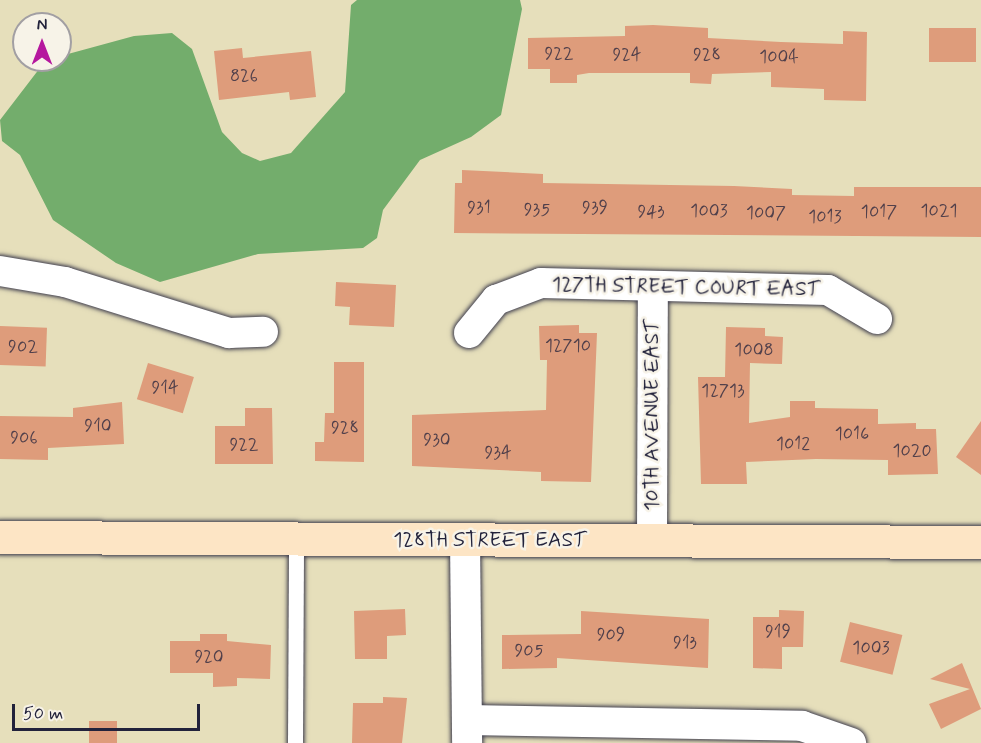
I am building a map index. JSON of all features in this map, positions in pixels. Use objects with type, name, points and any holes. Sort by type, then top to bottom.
[{"type":"street","points":[[0,272],[65,282],[229,333],[263,332]]},
{"type":"street","name":"127TH STREET COURT EAST","points":[[469,333],[496,300],[541,283],[653,288],[828,290],[877,319]]},
{"type":"street","name":"10TH AVENUE EAST","points":[[652,542],[653,288]]},
{"type":"street","name":"128TH STREET EAST","points":[[0,537],[981,542]]},
{"type":"street","points":[[465,540],[467,732],[802,726],[851,743]]},
{"type":"lane","points":[[296,538],[296,743]]},
{"type":"green space","points":[[357,0],[520,0],[522,9],[501,115],[471,137],[420,160],[383,210],[377,238],[363,248],[258,254],[160,282],[116,263],[53,220],[20,155],[2,141],[0,120],[37,72],[72,72],[72,53],[134,36],[172,33],[192,49],[222,132],[242,153],[260,161],[291,153],[345,92],[351,5]]},
{"type":"building","points":[[625,26],[708,28],[708,38],[781,42],[843,44],[843,31],[867,32],[866,101],[824,100],[824,89],[771,87],[771,72],[712,74],[711,84],[690,83],[690,73],[589,73],[577,75],[577,83],[550,83],[550,69],[528,69],[528,38],[625,36]]},
{"type":"building","points":[[929,28],[976,28],[976,62],[929,62]]},
{"type":"building","points":[[242,48],[243,58],[311,51],[316,97],[290,100],[289,92],[219,100],[214,51]]},
{"type":"building","points":[[462,170],[543,174],[543,183],[734,186],[792,189],[792,195],[854,196],[854,187],[981,187],[981,237],[454,233],[455,183],[462,183]]},
{"type":"building","points":[[336,282],[396,285],[394,327],[349,325],[350,307],[335,306]]},
{"type":"building","points":[[579,325],[579,333],[597,333],[591,482],[541,481],[541,472],[412,466],[412,415],[546,410],[547,360],[540,360],[539,326]]},
{"type":"building","points":[[0,326],[47,328],[46,367],[0,365]]},
{"type":"building","points":[[726,327],[765,328],[765,336],[783,337],[782,364],[750,363],[749,423],[790,417],[790,401],[815,401],[815,408],[878,409],[878,424],[916,423],[916,429],[936,429],[938,474],[888,475],[888,460],[816,459],[746,462],[747,484],[701,484],[698,377],[725,377]]},
{"type":"building","points":[[334,362],[364,362],[364,462],[315,461],[315,442],[324,442],[325,413],[334,413]]},
{"type":"building","points":[[148,363],[194,377],[183,413],[137,399]]},
{"type":"building","points":[[122,402],[124,444],[48,448],[48,460],[0,459],[0,416],[73,417],[73,408]]},
{"type":"building","points":[[245,408],[272,408],[273,464],[215,464],[215,426],[245,426]]},
{"type":"building","points":[[981,421],[981,475],[956,457]]},
{"type":"building","points":[[405,609],[406,635],[387,636],[387,659],[355,659],[354,611]]},
{"type":"building","points":[[779,610],[804,611],[803,647],[782,647],[782,669],[753,668],[753,617],[779,617]]},
{"type":"building","points":[[581,611],[709,619],[708,668],[557,658],[557,668],[502,669],[502,635],[581,634]]},
{"type":"building","points":[[850,622],[902,635],[892,675],[840,662]]},
{"type":"building","points":[[200,634],[227,634],[227,641],[271,645],[270,679],[237,678],[237,686],[213,687],[213,673],[170,673],[170,641],[200,641]]},
{"type":"building","points":[[962,663],[981,709],[941,729],[929,704],[970,689],[930,679]]},
{"type":"building","points":[[383,697],[407,698],[402,743],[352,743],[353,703],[383,703]]},
{"type":"building","points":[[89,721],[117,721],[117,743],[89,743]]}]
